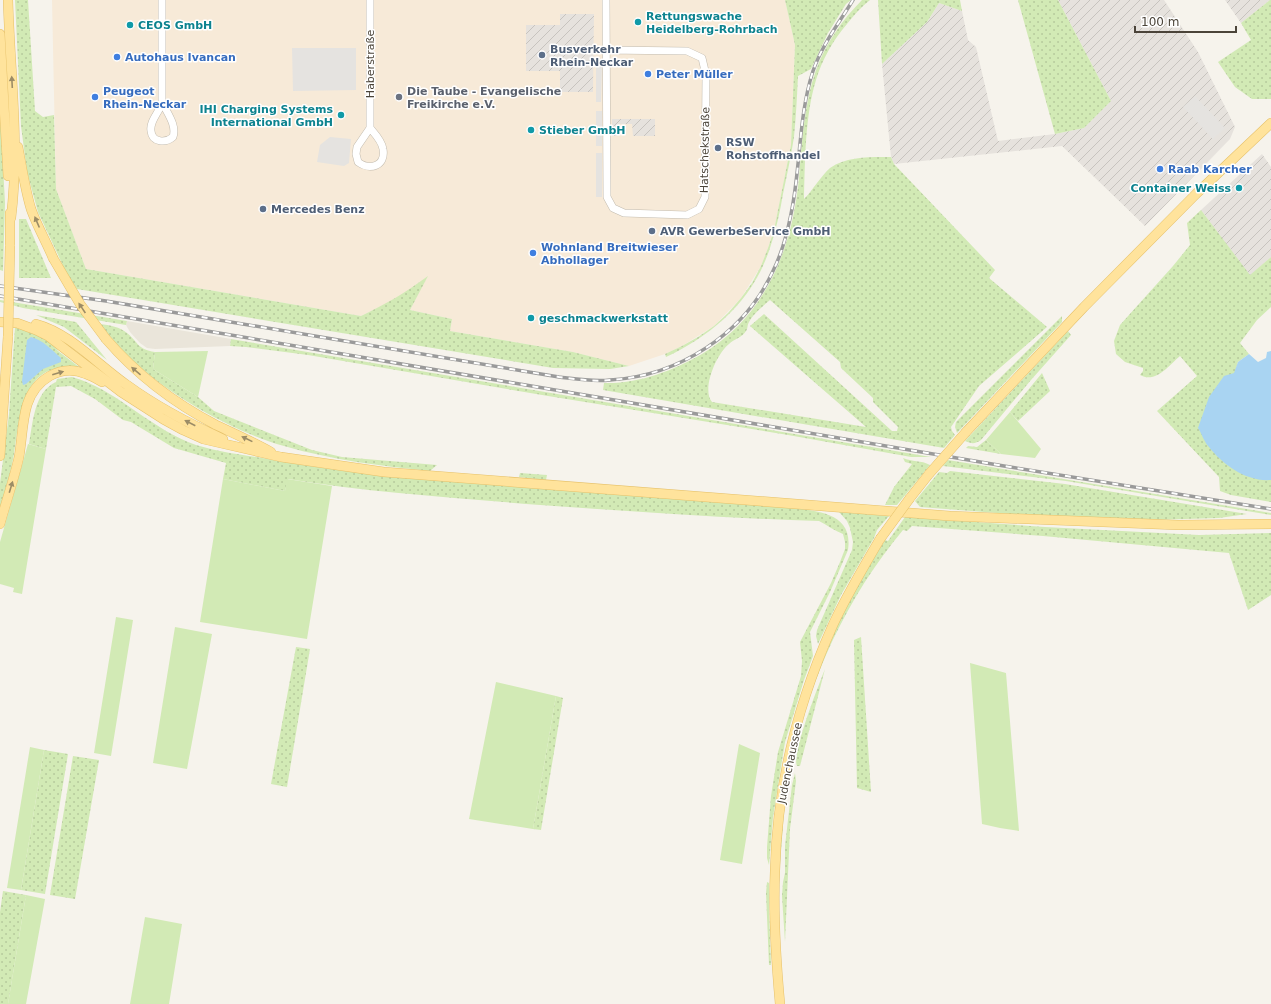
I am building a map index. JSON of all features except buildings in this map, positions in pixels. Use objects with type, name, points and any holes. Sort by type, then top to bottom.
[{"type":"main road","points":[[0,433],[8,336],[11,218],[13,200],[14,121],[8,0]]},
{"type":"main road","points":[[0,34],[11,218]]},
{"type":"main road","points":[[14,121],[26,193],[38,225],[54,258],[80,304],[106,339],[129,364],[171,397],[215,424],[281,457]]},
{"type":"main road","name":"Judenchaussee","points":[[780,1004],[776,944],[775,871],[779,815],[786,767],[806,693],[820,653],[846,598],[880,539],[929,474],[966,432],[1084,307],[1196,194],[1271,123]]},
{"type":"main road","points":[[0,322],[28,322],[38,324],[60,334],[148,399],[186,421],[237,446]]},
{"type":"main road","points":[[17,323],[48,336],[121,392],[183,430],[203,438],[281,457],[384,472],[950,516],[1178,525],[1271,524]]},
{"type":"main road","points":[[0,524],[19,458],[27,406],[33,392],[42,381],[50,375],[60,371],[71,370],[85,373],[121,392]]},
{"type":"main road","points":[[0,456],[2,414]]},
{"type":"street","points":[[162,0],[162,102],[160,110],[153,121],[151,132],[152,136],[156,139],[164,141],[170,139],[175,132],[174,126],[162,102]]},
{"type":"street","name":"Haberstraße","points":[[370,0],[370,128]]},
{"type":"street","name":"Hatschekstraße","points":[[606,0],[606,50],[607,197],[612,208],[624,213],[687,215],[699,209],[705,197],[706,75],[702,58],[688,51],[606,50]]},
{"type":"street","points":[[370,128],[380,140],[384,151],[382,160],[376,166],[371,167],[364,166],[358,162],[356,154],[357,146],[370,128]]},
{"type":"shaded area","points":[[52,0],[785,0],[795,45],[791,145],[774,230],[761,266],[741,298],[714,326],[682,346],[665,354],[629,366],[573,352],[450,331],[452,319],[410,310],[427,277],[406,293],[361,316],[86,269],[56,189]]},
{"type":"shaded area","points":[[1058,0],[1164,0],[1198,52],[1235,127],[1230,139],[1145,226],[1062,146],[894,164],[891,157],[882,64],[927,22],[939,3],[962,11],[968,40],[976,47],[998,141],[1055,134],[1084,128],[1111,101]]},
{"type":"shaded area","points":[[1225,0],[1270,0],[1241,23]]},
{"type":"shaded area","points":[[560,14],[594,14],[593,92],[560,92],[560,71],[526,71],[526,25],[560,25]]},
{"type":"shaded area","points":[[292,48],[356,48],[356,90],[293,91]]},
{"type":"shaded area","points":[[596,62],[602,62],[601,102],[596,102]]},
{"type":"shaded area","points":[[1195,96],[1225,128],[1213,139],[1183,107]]},
{"type":"shaded area","points":[[596,111],[602,111],[602,146],[596,146]]},
{"type":"shaded area","points":[[612,119],[655,119],[655,136],[633,136],[632,124],[618,124],[617,136],[612,136]]},
{"type":"shaded area","points":[[330,137],[351,139],[349,163],[344,166],[317,162],[320,145]]},
{"type":"shaded area","points":[[596,153],[602,153],[602,197],[596,197]]},
{"type":"shaded area","points":[[1262,154],[1271,167],[1271,257],[1250,276],[1201,210]]},
{"type":"shaded area","points":[[127,321],[231,339],[230,346],[147,348],[130,332],[126,325]]},
{"type":"green space","points":[[15,0],[28,0],[35,111],[43,117],[54,115],[56,189],[86,269],[361,316],[395,298],[428,276],[410,310],[452,319],[450,331],[573,352],[629,366],[610,369],[553,368],[77,289],[66,272],[38,212],[27,172],[21,126]]},
{"type":"green space","points":[[785,0],[851,0],[846,4],[828,33],[811,69],[798,76],[795,129],[792,151],[776,228],[763,267],[742,299],[716,326],[684,348],[666,357],[665,354],[698,337],[714,326],[741,298],[752,283],[761,266],[774,230],[791,145],[795,45]]},
{"type":"green space","points":[[862,0],[870,0],[855,14],[828,50],[821,65],[812,94],[806,139],[804,199],[826,172],[837,164],[851,159],[891,157],[894,164],[995,270],[989,278],[1047,327],[979,386],[951,427],[955,435],[944,448],[603,390],[604,383],[617,383],[642,379],[679,366],[702,354],[724,338],[743,320],[759,300],[772,278],[782,255],[790,230],[799,178],[806,110],[816,70],[830,41],[841,24]],"holes":[[[770,300],[840,362],[841,368],[873,398],[873,402],[898,427],[897,431],[892,431],[764,314],[750,326],[866,427],[712,402],[709,396],[709,380],[715,363],[720,355],[729,344],[744,333],[753,316]]]},
{"type":"green space","points":[[878,0],[960,0],[962,11],[939,3],[927,22],[882,64]]},
{"type":"green space","points":[[1018,0],[1058,0],[1111,101],[1084,128],[1055,134]]},
{"type":"green space","points":[[1270,0],[1271,99],[1252,99],[1235,87],[1218,62],[1251,40],[1241,23]]},
{"type":"green space","points":[[0,110],[5,203],[3,271],[0,270]]},
{"type":"green space","points":[[1201,210],[1250,275],[1271,257],[1271,307],[1257,320],[1240,343],[1249,354],[1238,362],[1235,373],[1265,480],[1271,480],[1271,502],[1231,495],[1220,491],[1219,477],[1157,411],[1197,376],[1180,356],[1162,372],[1151,377],[1146,377],[1140,375],[1143,368],[1125,362],[1116,354],[1114,341],[1120,325],[1190,245],[1187,223]]},
{"type":"green space","points":[[19,219],[26,219],[51,278],[19,278]]},
{"type":"green space","points":[[0,300],[127,321],[126,325],[23,308],[0,302]]},
{"type":"green space","points":[[36,315],[76,322],[107,360],[64,327]]},
{"type":"green space","points":[[1062,316],[1062,322],[957,433],[955,427],[956,422]]},
{"type":"green space","points":[[100,324],[121,329],[141,347],[155,352],[153,369],[198,397],[214,411],[312,450],[342,457],[437,465],[430,471],[338,459],[284,446],[244,432],[204,411],[165,387],[132,360]]},
{"type":"green space","points":[[15,327],[26,329],[47,338],[58,351],[83,370],[65,368],[50,370],[39,377],[31,387],[25,399],[21,413],[11,468],[0,508],[0,483],[9,414]]},
{"type":"green space","points":[[1068,331],[1071,335],[981,440],[973,443],[965,441]]},
{"type":"green space","points":[[231,339],[931,457],[911,457],[308,355],[230,346]]},
{"type":"green space","points":[[208,351],[198,397],[153,369],[155,352]]},
{"type":"green space","points":[[1042,373],[1050,391],[1018,421],[1010,412]]},
{"type":"green space","points":[[72,377],[88,383],[117,398],[173,435],[206,448],[224,452],[346,471],[397,477],[785,507],[818,512],[829,515],[838,520],[844,527],[848,537],[848,550],[830,592],[810,632],[813,656],[785,742],[773,817],[769,865],[767,858],[767,847],[771,796],[778,752],[801,676],[802,661],[800,642],[831,583],[840,562],[845,549],[843,534],[819,521],[636,512],[526,504],[377,491],[288,479],[285,491],[223,479],[226,463],[174,448],[131,422],[123,420],[95,399],[71,386],[56,387],[46,449],[29,444],[36,408],[43,393],[56,382],[57,379]]},
{"type":"green space","points":[[1010,412],[1041,449],[1035,458],[1001,454],[986,440]]},
{"type":"green space","points":[[986,440],[1001,454],[966,448],[968,446],[977,447]]},
{"type":"green space","points":[[28,444],[46,449],[22,594],[13,592],[14,588],[0,584],[0,542]]},
{"type":"green space","points":[[903,458],[930,465],[897,505],[885,505],[894,487],[912,464],[905,462]]},
{"type":"green space","points":[[948,460],[1271,513],[1271,515],[1066,481],[943,466]]},
{"type":"green space","points":[[950,471],[1065,484],[1247,514],[1219,518],[1117,521],[920,507],[915,501],[939,472],[947,473]]},
{"type":"green space","points":[[520,473],[547,475],[546,480],[519,477]]},
{"type":"green space","points":[[223,479],[285,491],[287,479],[332,486],[307,639],[200,622]]},
{"type":"green space","points":[[839,512],[889,516],[877,530],[874,538],[841,595],[818,644],[816,636],[817,630],[852,550],[853,542],[850,528],[847,521]]},
{"type":"green space","points":[[905,517],[1045,527],[1199,535],[1271,533],[1271,595],[1248,610],[1229,553],[912,526],[907,531],[903,530],[861,589],[843,620],[813,687],[793,757],[786,793],[780,865],[778,868],[785,781],[807,699],[841,617],[885,540],[888,541]]},
{"type":"green space","points":[[116,617],[133,620],[111,756],[94,753]]},
{"type":"green space","points":[[175,627],[212,634],[187,769],[153,763]]},
{"type":"green space","points":[[861,637],[871,792],[857,788],[854,640]]},
{"type":"green space","points":[[296,647],[310,649],[287,787],[271,784]]},
{"type":"green space","points":[[970,663],[1006,673],[1019,831],[982,824]]},
{"type":"green space","points":[[825,669],[800,766],[797,766],[796,759],[802,734]]},
{"type":"green space","points":[[496,682],[556,696],[533,829],[469,819]]},
{"type":"green space","points":[[556,696],[563,698],[541,830],[533,829]]},
{"type":"green space","points":[[739,744],[760,753],[742,864],[720,860]]},
{"type":"green space","points":[[30,747],[44,750],[21,890],[7,888]]},
{"type":"green space","points":[[44,750],[68,754],[45,894],[21,890]]},
{"type":"green space","points":[[73,756],[99,760],[75,899],[50,895]]},
{"type":"green space","points":[[795,773],[796,781],[790,829],[785,942],[782,896],[785,873],[785,846],[792,785]]},
{"type":"green space","points":[[767,882],[769,883],[771,965],[769,965],[766,893]]},
{"type":"green space","points":[[3,891],[26,895],[8,1004],[0,1004],[0,912]]},
{"type":"green space","points":[[26,895],[45,899],[26,1004],[8,1004]]},
{"type":"green space","points":[[145,917],[182,924],[169,1004],[130,1004]]},
{"type":"water","points":[[31,337],[39,340],[47,346],[61,358],[61,362],[43,369],[23,385],[22,381],[27,340]]},
{"type":"water","points":[[1271,351],[1271,480],[1262,480],[1245,475],[1228,466],[1207,445],[1198,428],[1209,397],[1224,376],[1234,373],[1238,362],[1249,354],[1258,362],[1266,358],[1267,352]]},
{"type":"railway","points":[[0,286],[106,301],[559,377],[604,381],[636,377],[660,370],[684,360],[706,348],[727,332],[745,314],[760,294],[773,271],[788,229],[797,178],[802,124],[808,88],[813,71],[826,43],[853,0]]},
{"type":"railway","points":[[0,296],[1004,466],[1271,509]]},
{"type":"place","name":"Rettungswache Heidelberg-Rohrbach","points":[[638,22]]},
{"type":"place","name":"CEOS GmbH","points":[[130,25]]},
{"type":"place","name":"Busverkehr Rhein-Neckar","points":[[542,55]]},
{"type":"place","name":"Autohaus Ivancan","points":[[117,57]]},
{"type":"place","name":"Peter Müller","points":[[648,74]]},
{"type":"place","name":"Peugeot Rhein-Neckar","points":[[95,97]]},
{"type":"place","name":"Die Taube - Evangelische Freikirche e.V.","points":[[399,97]]},
{"type":"place","name":"IHI Charging Systems International GmbH","points":[[341,115]]},
{"type":"place","name":"Stieber GmbH","points":[[531,130]]},
{"type":"place","name":"RSW Rohstoffhandel","points":[[718,148]]},
{"type":"place","name":"Raab Karcher","points":[[1160,169]]},
{"type":"place","name":"Container Weiss","points":[[1239,188]]},
{"type":"place","name":"Mercedes Benz","points":[[263,209]]},
{"type":"place","name":"AVR GewerbeService GmbH","points":[[652,231]]},
{"type":"place","name":"Wohnland Breitwieser Abhollager","points":[[533,253]]},
{"type":"place","name":"geschmackwerkstatt","points":[[531,318]]}]
